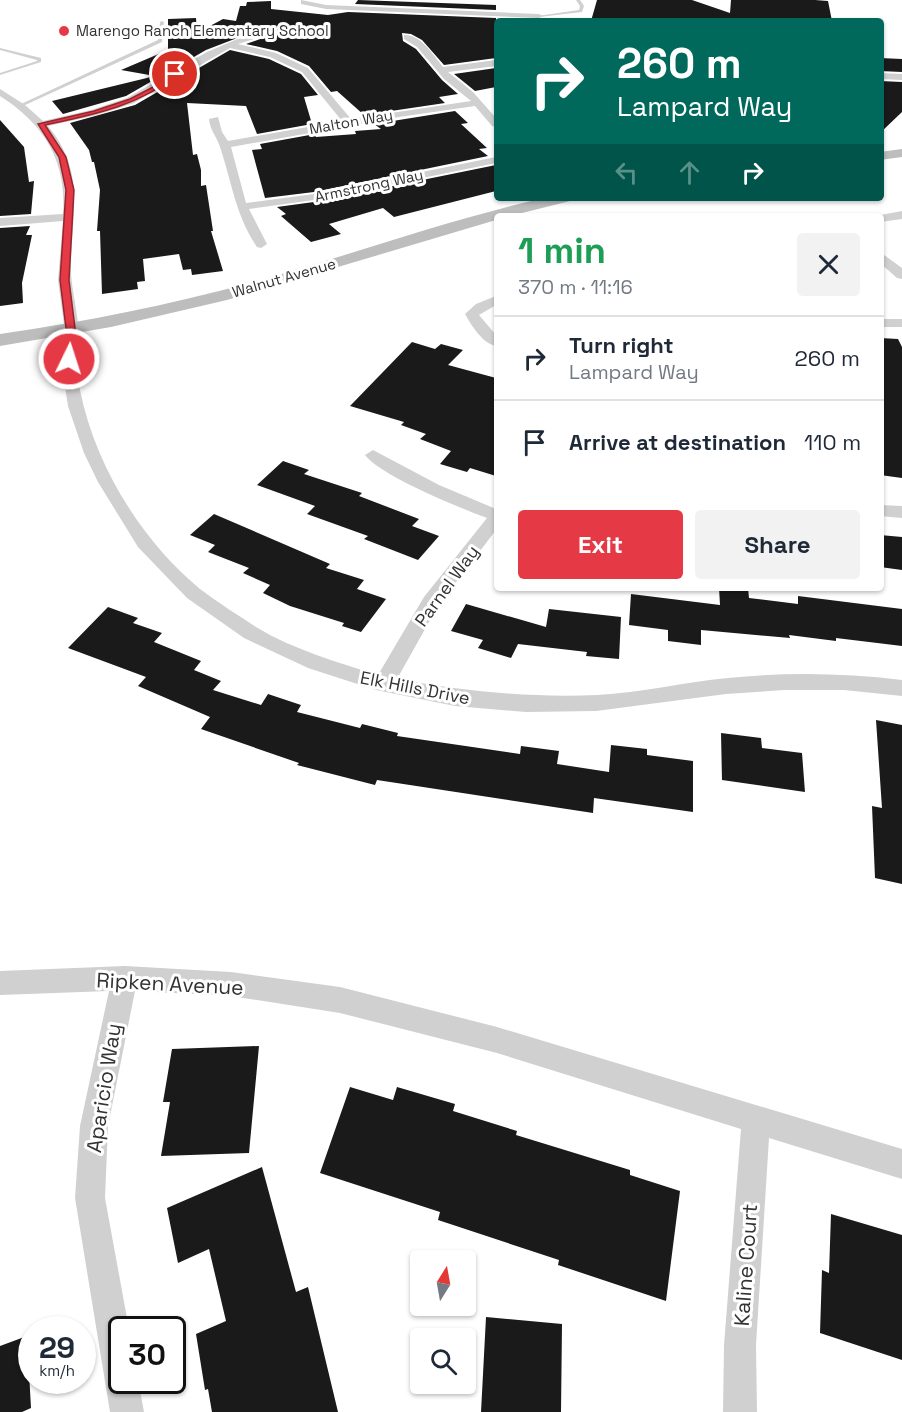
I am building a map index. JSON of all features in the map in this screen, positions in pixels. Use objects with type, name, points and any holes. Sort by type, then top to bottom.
[{"type":"street","points":[[401,11],[407,0]]},
{"type":"street","points":[[304,3],[326,7],[524,18]]},
{"type":"street","points":[[533,8],[541,18]]},
{"type":"street","points":[[41,124],[95,112],[132,100],[230,45],[269,31]]},
{"type":"street","points":[[407,37],[420,45],[441,70],[478,103],[494,122]]},
{"type":"street","points":[[230,45],[273,55],[305,70],[348,122]]},
{"type":"street","points":[[441,70],[494,63]]},
{"type":"street","points":[[884,76],[902,77]]},
{"type":"street","name":"Elk Hills Drive","points":[[0,92],[21,105],[41,124],[56,144],[67,171],[71,201],[67,217],[65,280],[71,328],[69,359],[78,412],[88,445],[108,487],[136,536],[169,573],[200,600],[276,646],[327,669],[383,685],[485,701],[530,704],[606,702],[742,684],[785,681],[902,688]]},
{"type":"street","name":"Malton Way","points":[[225,145],[348,122],[478,103]]},
{"type":"street","points":[[214,119],[214,128],[225,145],[241,207],[251,231],[261,244]]},
{"type":"street","points":[[884,155],[902,153]]},
{"type":"street","name":"Armstrong Way","points":[[241,207],[314,197],[494,160]]},
{"type":"street","name":"Walnut Avenue","points":[[505,213],[552,201]]},
{"type":"street","points":[[884,217],[902,215]]},
{"type":"street","name":"Walnut Avenue","points":[[0,340],[71,328],[249,288],[494,216]]},
{"type":"street","points":[[0,222],[67,217]]},
{"type":"street","points":[[884,259],[902,275]]},
{"type":"street","points":[[494,301],[472,314],[479,326],[494,340]]},
{"type":"street","points":[[884,323],[902,323]]},
{"type":"street","points":[[374,455],[416,482],[452,499],[494,514]]},
{"type":"street","points":[[884,510],[902,512]]},
{"type":"street","name":"Parnel Way","points":[[383,685],[431,602],[494,522]]},
{"type":"street","name":"Ripken Avenue","points":[[0,983],[125,978],[231,984],[340,1000],[497,1040],[902,1164]]},
{"type":"street","name":"Aparicio Way","points":[[125,978],[94,1126],[90,1198],[127,1412]]},
{"type":"street","name":"Kaline Court","points":[[740,1412],[740,1345],[756,1119]]},
{"type":"lane","points":[[548,18],[581,11],[582,6],[578,0]]},
{"type":"lane","points":[[21,105],[160,41],[162,22]]},
{"type":"lane","points":[[0,49],[39,59],[35,65],[0,74]]},
{"type":"lane","points":[[8,66],[16,69]]},
{"type":"building","points":[[358,0],[496,5],[496,10],[355,4]]},
{"type":"building","points":[[597,0],[692,0],[730,13],[731,0],[815,0],[828,1],[831,18],[592,18]]},
{"type":"building","points":[[271,1],[271,9],[328,15],[348,12],[496,18],[494,18],[494,58],[444,65],[422,40],[411,34],[402,33],[403,41],[416,49],[442,80],[458,94],[439,97],[445,103],[364,115],[337,91],[331,92],[309,66],[277,51],[246,44],[274,34],[274,28],[268,26],[206,50],[126,96],[63,114],[52,101],[155,76],[121,70],[168,50],[168,19],[196,18],[197,33],[223,19],[236,21],[240,6],[246,6],[247,2]]},
{"type":"building","points":[[230,50],[269,59],[301,74],[318,95],[304,97],[312,124],[257,134],[246,106],[187,103],[193,155],[197,154],[201,170],[201,186],[206,185],[213,231],[211,231],[223,271],[192,275],[191,269],[183,270],[179,254],[143,259],[145,281],[137,282],[138,289],[102,294],[100,231],[97,231],[100,190],[89,150],[70,123],[135,105]]},
{"type":"building","points":[[884,58],[902,59],[902,72],[884,71]]},
{"type":"building","points":[[494,68],[494,87],[475,91],[454,74]]},
{"type":"building","points":[[884,81],[902,82],[902,112],[884,129]]},
{"type":"building","points":[[455,111],[468,123],[461,124],[487,148],[479,149],[488,156],[314,192],[265,198],[252,150],[262,149],[260,144],[315,134],[316,137],[356,134],[355,131],[381,129],[374,124]]},
{"type":"building","points":[[0,120],[24,147],[29,182],[34,181],[31,214],[0,216]]},
{"type":"building","points":[[494,165],[494,192],[394,217],[383,208],[329,224],[341,234],[311,242],[281,216],[286,214],[277,207],[314,202]]},
{"type":"building","points":[[30,226],[26,235],[32,235],[22,283],[23,303],[0,306],[0,228]]},
{"type":"building","points":[[884,338],[898,339],[902,347],[902,478],[884,476]]},
{"type":"building","points":[[412,342],[435,349],[441,344],[463,350],[448,365],[494,377],[494,475],[470,468],[467,472],[440,464],[451,451],[420,439],[426,434],[401,425],[404,422],[350,406]]},
{"type":"building","points":[[283,461],[309,470],[304,474],[362,493],[359,496],[419,519],[412,526],[439,536],[418,560],[364,539],[368,536],[307,514],[315,506],[257,485]]},
{"type":"building","points":[[214,514],[330,564],[326,568],[364,580],[357,589],[386,599],[361,632],[342,626],[344,623],[290,606],[263,593],[270,585],[243,573],[249,568],[208,552],[215,545],[190,535]]},
{"type":"building","points":[[884,535],[902,537],[902,570],[884,568]]},
{"type":"building","points":[[719,591],[748,591],[749,598],[798,604],[798,596],[902,609],[902,646],[836,638],[836,641],[789,635],[790,638],[701,630],[701,645],[668,641],[668,630],[629,625],[631,594],[720,605]]},
{"type":"building","points":[[466,604],[546,627],[549,609],[621,617],[619,659],[586,656],[587,652],[518,644],[511,658],[478,648],[483,640],[451,631]]},
{"type":"building","points":[[108,607],[138,618],[133,623],[162,633],[154,642],[201,661],[194,670],[221,681],[213,690],[261,705],[268,694],[301,705],[297,712],[360,728],[362,724],[398,733],[397,736],[520,754],[521,746],[559,751],[557,764],[609,772],[611,745],[647,749],[647,755],[693,761],[693,812],[594,798],[593,813],[377,780],[375,785],[297,765],[299,763],[201,729],[210,717],[138,686],[146,677],[68,648]]},
{"type":"building","points":[[876,720],[902,725],[902,884],[875,878],[872,806],[882,808]]},
{"type":"building","points":[[721,733],[761,738],[762,748],[802,753],[805,792],[722,780]]},
{"type":"building","points":[[259,1046],[249,1153],[161,1156],[170,1102],[163,1102],[172,1049]]},
{"type":"building","points":[[350,1087],[393,1100],[397,1087],[455,1104],[453,1111],[517,1131],[516,1135],[630,1170],[630,1175],[680,1191],[666,1301],[558,1265],[559,1260],[438,1220],[440,1212],[320,1173]]},
{"type":"building","points":[[262,1167],[296,1292],[308,1287],[338,1412],[212,1412],[208,1389],[205,1390],[196,1334],[226,1321],[209,1249],[178,1263],[167,1208]]},
{"type":"building","points":[[831,1214],[902,1235],[902,1360],[820,1333],[822,1270],[829,1273]]},
{"type":"building","points":[[486,1317],[562,1324],[561,1412],[481,1412]]},
{"type":"building","points":[[18,1339],[18,1394],[30,1394],[31,1408],[22,1412],[0,1412],[0,1346]]},
{"type":"place","name":"Marengo Ranch Elementary School","points":[[64,31]]},
{"type":"route","points":[[69,359],[71,328],[65,280],[70,190],[62,157],[56,144],[41,124],[95,112],[132,100],[160,86],[175,74]]}]
